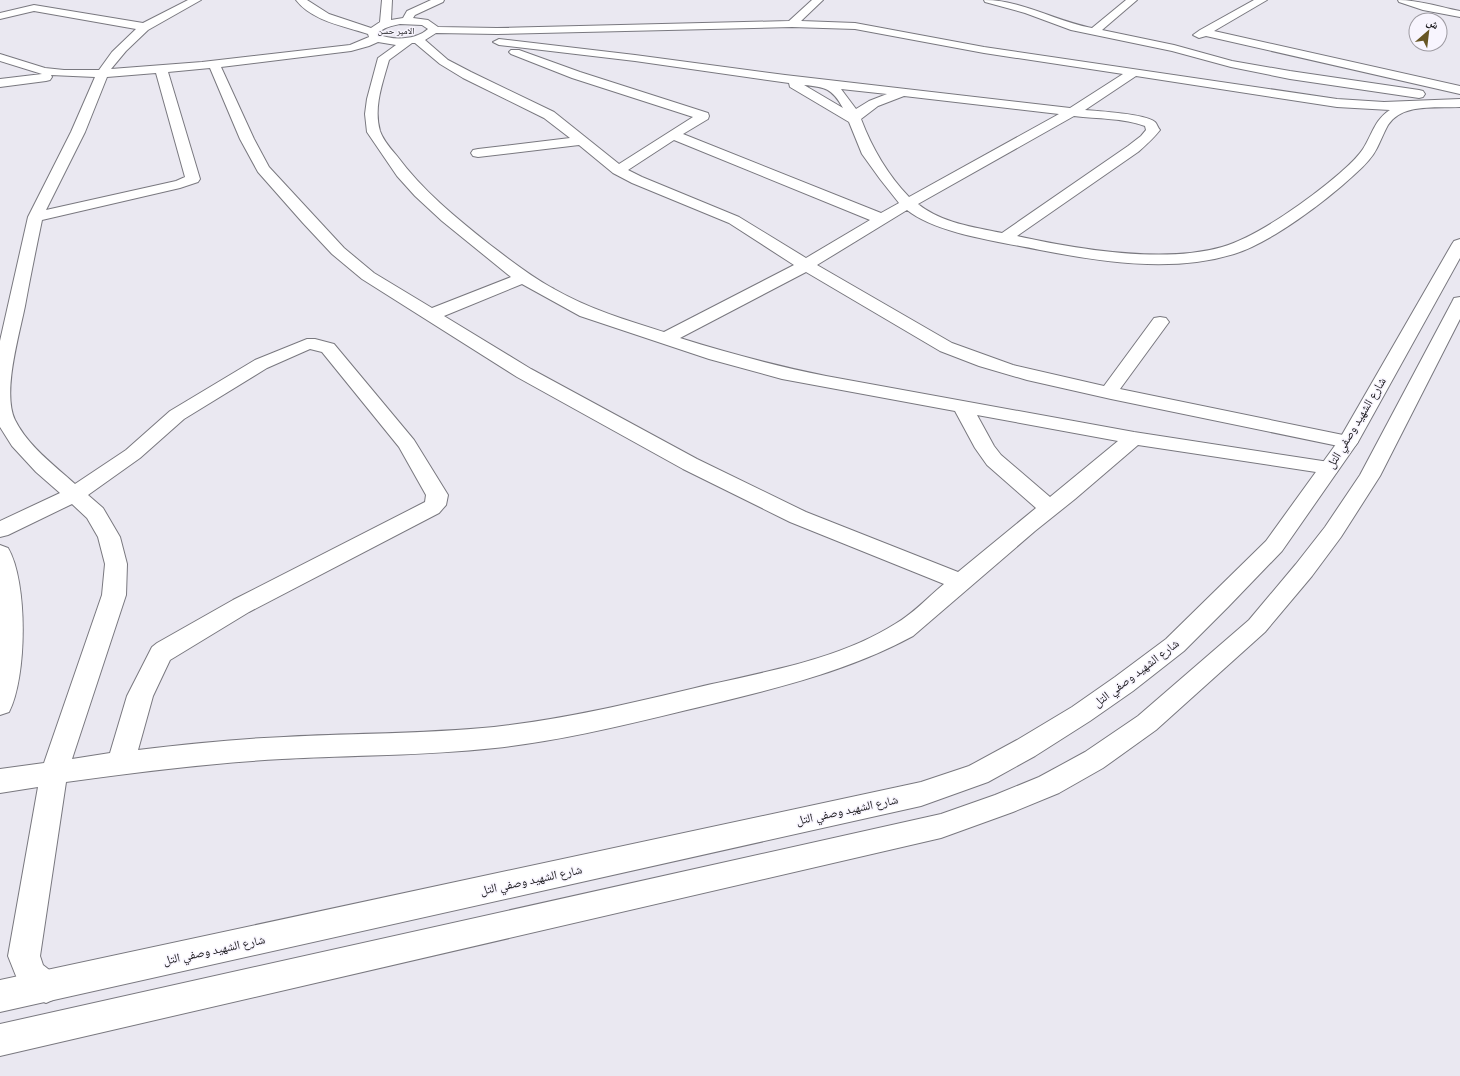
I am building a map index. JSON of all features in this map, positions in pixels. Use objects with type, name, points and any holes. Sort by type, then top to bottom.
[{"type":"street","points":[[46,987],[31,975],[24,956],[54,773],[114,595],[116,564],[109,536],[95,513],[73,495],[18,442],[5,419],[1,397],[3,369],[35,216],[78,132],[102,74],[117,54],[146,26],[193,0]]},
{"type":"street","points":[[301,0],[318,13],[377,36],[484,36],[792,24],[855,26],[970,48],[1348,104],[1384,106],[1460,103]]},
{"type":"street","points":[[385,24],[387,0]]},
{"type":"street","points":[[408,21],[408,16],[411,13],[439,0]]},
{"type":"street","points":[[792,24],[818,0]]},
{"type":"street","points":[[989,0],[1029,11],[1060,23],[1174,48],[1231,64],[1290,75],[1406,93],[1460,96]]},
{"type":"street","points":[[1095,31],[1132,0]]},
{"type":"street","points":[[1237,0],[1259,2]]},
{"type":"street","points":[[1403,0],[1424,7],[1460,14]]},
{"type":"street","points":[[1174,48],[1259,2]]},
{"type":"street","points":[[1029,11],[1040,4]]},
{"type":"street","points":[[0,16],[34,8],[146,26]]},
{"type":"street","points":[[384,58],[422,36],[433,27],[429,24],[408,21],[385,24],[377,28],[377,36],[384,58],[373,99],[371,114],[374,132],[385,150],[420,193],[447,218],[523,278],[548,293],[586,312],[715,355],[782,373],[963,408],[1134,438],[1329,468]]},
{"type":"street","points":[[1204,32],[1460,90]]},
{"type":"street","points":[[0,58],[25,67],[39,70],[102,74],[214,64],[351,48],[365,44],[377,36]]},
{"type":"street","points":[[422,36],[444,62],[467,75],[549,114],[618,170],[637,180],[734,220],[806,265],[946,347],[963,355],[1020,373],[1259,425],[1348,442]]},
{"type":"street","points":[[484,36],[785,79],[906,94],[1074,111],[1138,120],[1150,124],[1153,130],[1146,139],[1004,238]]},
{"type":"street","points":[[484,36],[576,75],[703,116],[618,170]]},
{"type":"street","points":[[214,64],[247,139],[263,169],[308,220],[338,251],[368,276],[524,373],[744,492],[843,536],[961,582]]},
{"type":"street","points":[[35,216],[173,186],[193,179],[161,69]]},
{"type":"street","points":[[664,339],[806,265],[907,204],[1074,111],[1133,72]]},
{"type":"street","points":[[0,82],[71,73]]},
{"type":"street","points":[[785,79],[813,94],[836,110],[853,119]]},
{"type":"street","points":[[829,84],[845,101],[866,148],[907,204],[922,214],[965,230],[1042,247],[1074,252],[1138,258],[1179,258],[1208,255],[1230,250],[1250,243],[1266,234],[1327,190],[1364,157],[1370,150],[1385,120],[1393,113],[1418,104]]},
{"type":"street","points":[[853,119],[860,111],[872,104],[906,94]]},
{"type":"street","points":[[673,135],[882,219]]},
{"type":"street","points":[[478,153],[582,141]]},
{"type":"street","name":"شارع الشهيد وصفي التل","points":[[0,996],[920,794],[978,774],[1026,748],[1081,714],[1124,684],[1175,645],[1274,546],[1348,442],[1460,244]]},
{"type":"street","points":[[430,315],[523,278]]},
{"type":"street","points":[[0,1040],[941,826],[1003,804],[1049,785],[1094,760],[1147,722],[1257,626],[1309,564],[1333,532],[1370,476],[1460,302]]},
{"type":"street","points":[[1110,392],[1160,322]]},
{"type":"street","points":[[0,530],[73,495],[106,474],[133,454],[177,415],[213,392],[262,364],[307,344],[315,344],[328,348],[408,444],[437,495],[435,505],[431,508],[242,606],[161,654],[140,696],[121,763]]},
{"type":"street","points":[[963,408],[985,448],[994,460],[1050,508]]},
{"type":"street","points":[[0,781],[121,763],[249,750],[440,742],[529,733],[601,720],[764,682],[826,664],[885,642],[905,630],[1134,438]]},
{"type":"street","points":[[0,553],[4,564],[10,599],[10,638],[6,682],[0,705]]},
{"type":"district","name":"الامير حسن","points":[[396,31]]}]
